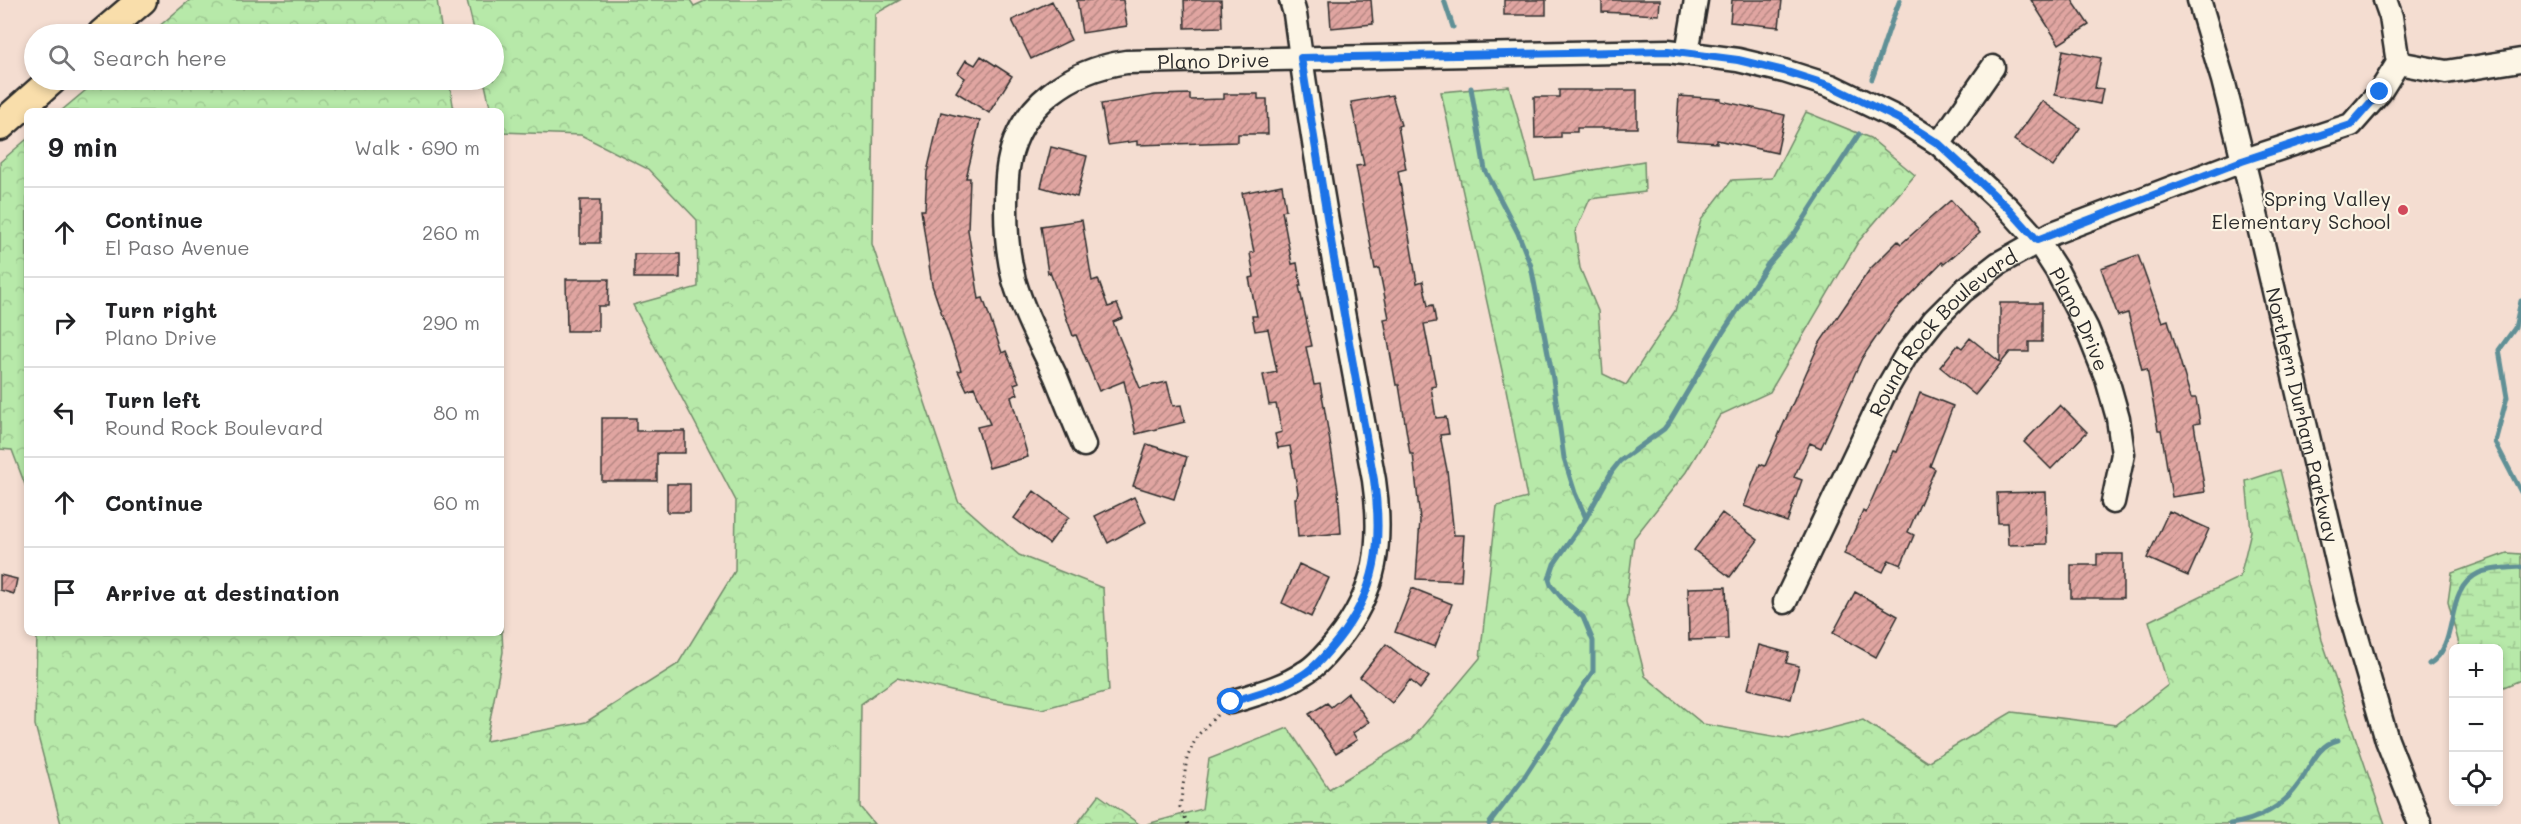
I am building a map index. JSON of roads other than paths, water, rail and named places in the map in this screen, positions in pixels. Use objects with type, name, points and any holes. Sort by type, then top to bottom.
[{"type":"main road","points":[[114,24],[142,0]]},
{"type":"main road","points":[[0,126],[41,90]]},
{"type":"street","points":[[1231,702],[1270,690],[1305,673],[1328,652],[1364,601],[1377,547],[1379,515],[1374,480],[1332,248],[1291,0]]},
{"type":"street","points":[[1687,53],[1695,0]]},
{"type":"street","name":"Northern Durham Parkway","points":[[2199,0],[2223,80],[2347,603],[2387,740],[2420,824]]},
{"type":"street","points":[[2385,0],[2391,17],[2398,63],[2446,72],[2521,60]]},
{"type":"street","name":"Plano Drive","points":[[1084,445],[1026,313],[1014,279],[1008,247],[1006,206],[1009,160],[1016,139],[1026,123],[1054,89],[1080,74],[1106,65],[1126,62],[1668,51],[1738,60],[1831,86],[1901,120],[1939,144],[2008,208],[2037,240],[2057,271],[2087,329],[2107,379],[2118,418],[2123,453],[2113,502]]},
{"type":"street","name":"Round Rock Boulevard","points":[[1785,603],[1881,401],[1907,354],[1934,320],[1963,291],[1999,263],[2037,240],[2242,161],[2351,125],[2380,92],[2398,63]]},
{"type":"street","points":[[1939,144],[1993,67]]},
{"type":"waterway","points":[[1444,0],[1453,27]]},
{"type":"waterway","points":[[1872,79],[1900,0]]},
{"type":"waterway","points":[[1471,88],[1485,170],[1518,233],[1531,266],[1553,379],[1564,458],[1586,518]]},
{"type":"waterway","points":[[1489,824],[1523,779],[1593,671],[1593,641],[1583,617],[1565,602],[1551,585],[1549,579],[1554,564],[1586,518],[1620,461],[1664,429],[1670,421],[1721,335],[1768,264],[1793,236],[1859,134]]},
{"type":"waterway","points":[[2521,301],[2515,328],[2499,350],[2507,397],[2495,442],[2521,492]]},
{"type":"waterway","points":[[2429,664],[2439,656],[2445,645],[2455,605],[2468,581],[2484,571],[2521,567]]},
{"type":"waterway","points":[[2230,824],[2259,816],[2285,800],[2298,785],[2319,752],[2338,740]]},
{"type":"place","name":"Spring Valley Elementary School","points":[[2403,210]]}]
